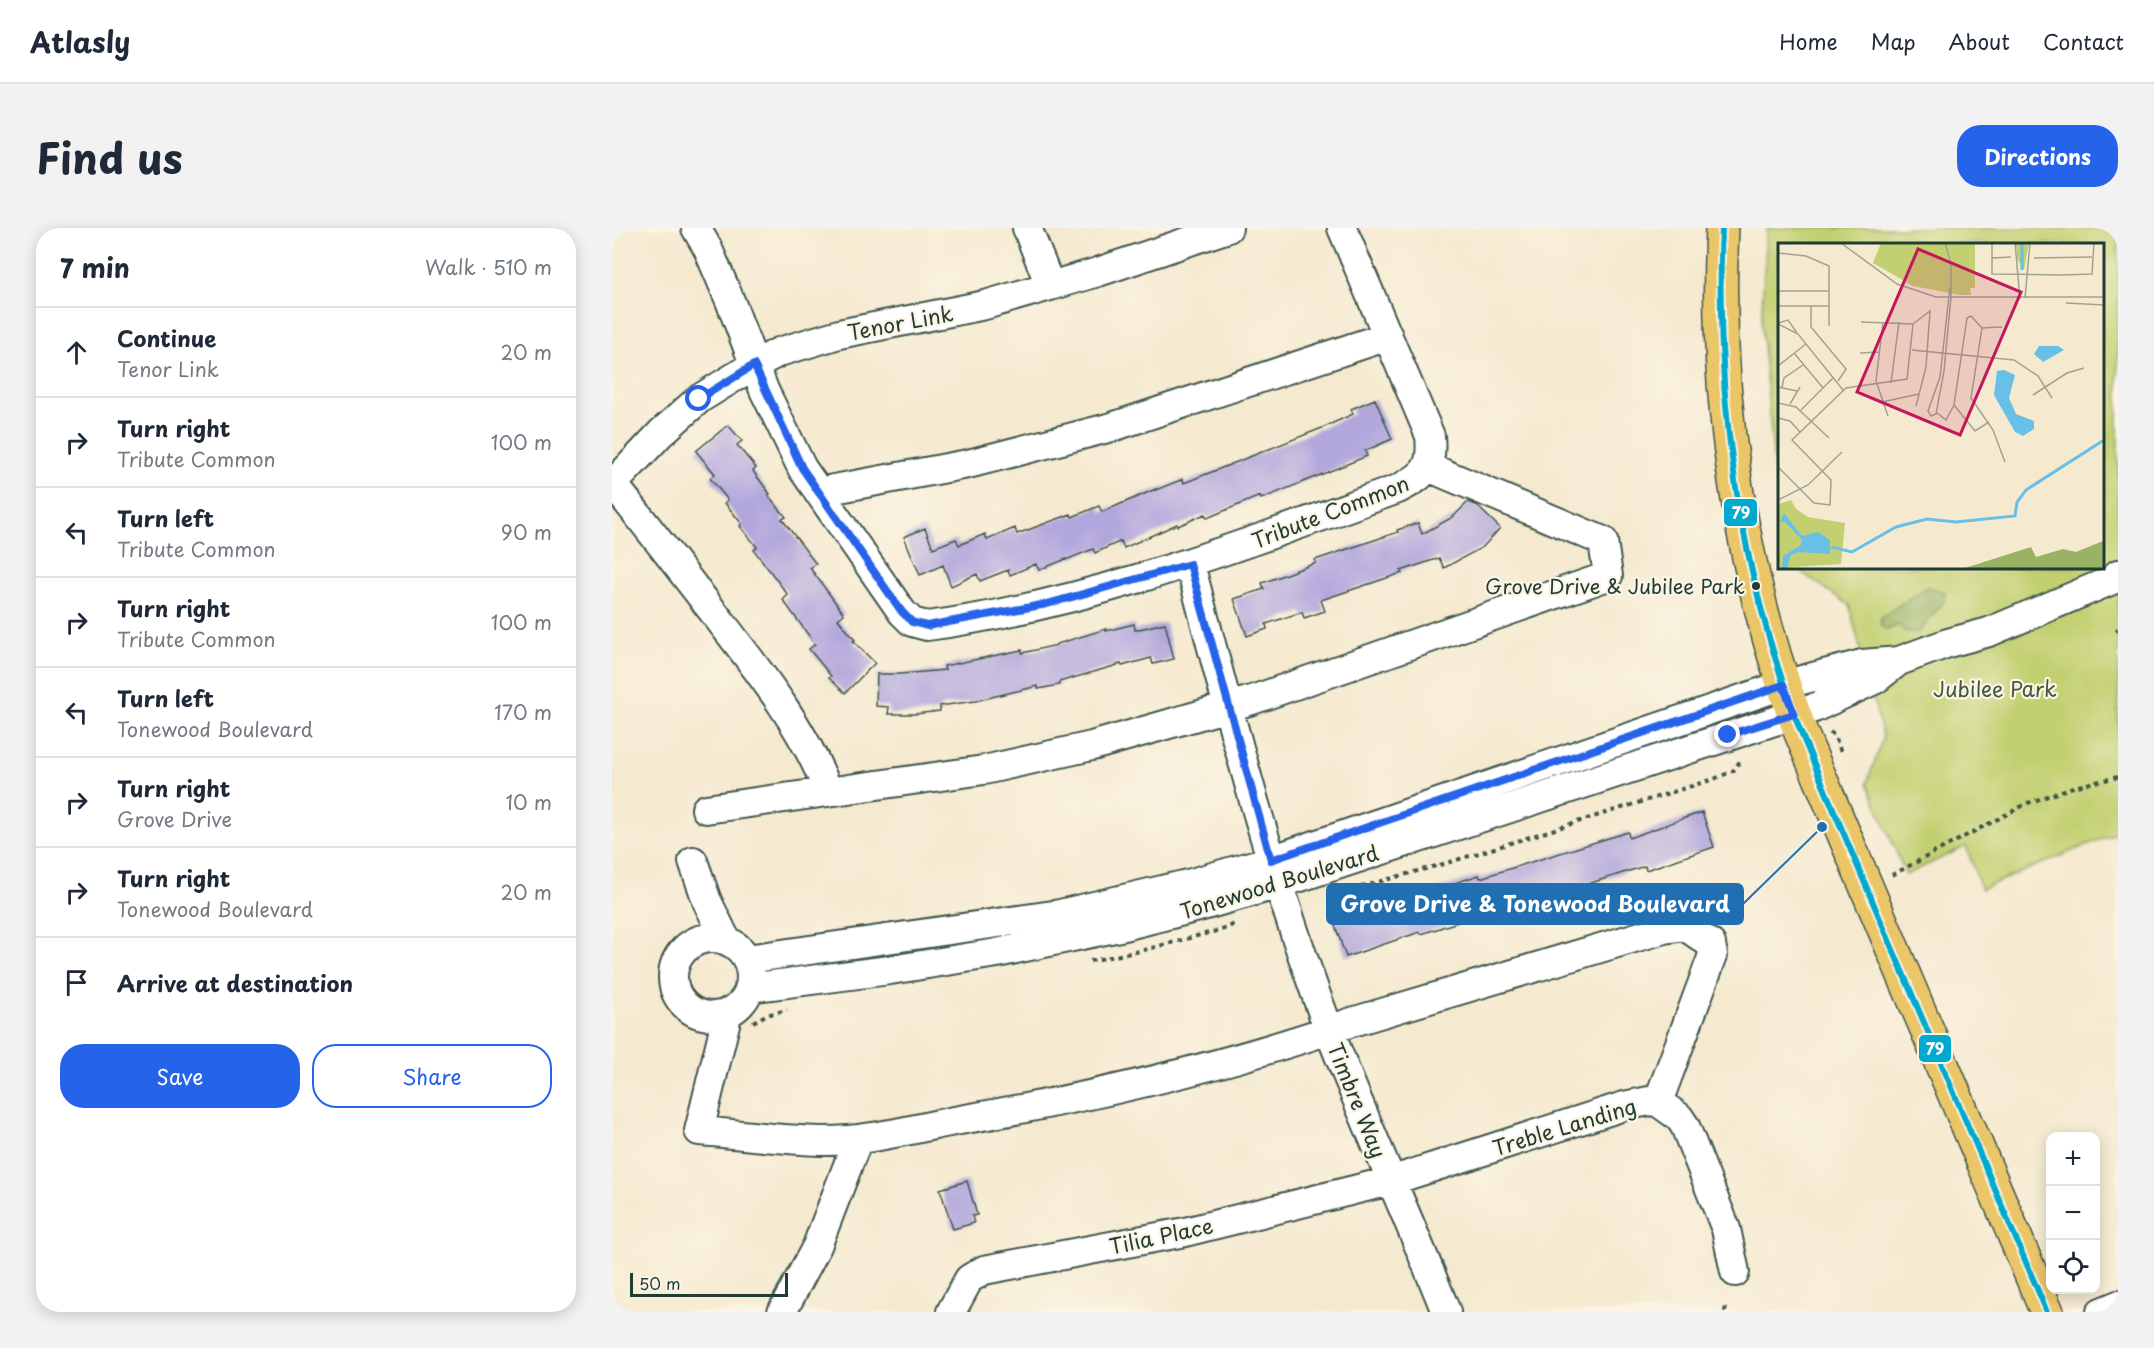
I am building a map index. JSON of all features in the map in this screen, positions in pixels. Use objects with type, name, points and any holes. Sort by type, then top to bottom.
[{"type":"main road","points":[[1722,228],[1721,356],[1732,460],[1753,574],[1788,699],[2047,1312]]},
{"type":"street","name":"Tribute Common","points":[[696,228],[708,249],[754,365],[802,468],[902,612],[912,622],[927,626],[1047,604],[1190,564],[1398,489],[1416,480],[1428,467],[1431,452],[1430,436],[1342,228]]},
{"type":"street","points":[[1027,228],[1050,285]]},
{"type":"street","name":"Tenor Link","points":[[612,485],[682,413],[699,399],[779,352],[821,339],[985,305],[1098,272],[1228,228]]},
{"type":"street","points":[[818,492],[968,464],[1112,427],[1388,336]]},
{"type":"street","points":[[706,809],[984,770],[1092,746],[1228,708],[1608,576],[1603,541],[1428,467]]},
{"type":"street","points":[[612,485],[744,652],[806,745],[828,791]]},
{"type":"street","points":[[1190,564],[1275,872]]},
{"type":"street","points":[[1788,699],[1862,664],[1899,661],[1948,643],[1989,632],[2112,580],[2118,574]]},
{"type":"street","points":[[1788,699],[1814,708],[1876,679],[1899,661]]},
{"type":"street","name":"Tonewood Boulevard","points":[[749,988],[890,970],[997,953],[1124,926],[1275,872],[1788,699]]},
{"type":"street","points":[[689,944],[707,938],[726,940],[738,947],[747,959],[751,974],[749,988],[742,1000],[728,1012],[712,1016],[697,1012],[684,1004],[673,985],[676,960],[689,944],[693,915],[693,861],[707,901],[726,940]]},
{"type":"street","name":"Tonewood Boulevard","points":[[747,959],[1060,914],[1188,884],[1275,872]]},
{"type":"street","name":"Timbre Way","points":[[1275,872],[1329,1030],[1446,1312]]},
{"type":"street","points":[[728,1012],[699,1131],[821,1141],[858,1139],[1037,1107],[1125,1088],[1329,1030],[1664,929],[1685,926],[1711,944],[1713,955],[1658,1102]]},
{"type":"street","points":[[697,1012],[709,1092]]},
{"type":"street","name":"Treble Landing","points":[[1390,1181],[1624,1106],[1648,1101],[1658,1102],[1679,1117],[1685,1126],[1726,1229],[1735,1272]]},
{"type":"street","points":[[782,1312],[817,1246],[858,1139]]},
{"type":"street","name":"Tilia Place","points":[[951,1312],[969,1279],[984,1270],[1185,1232],[1390,1181]]},
{"type":"street","points":[[2101,1312],[2118,1305]]},
{"type":"path","points":[[1322,897],[1447,863],[1714,779],[1733,771],[1739,761]]},
{"type":"path","points":[[1892,875],[2028,803],[2073,787],[2118,777]]},
{"type":"path","points":[[1725,1312],[1726,1306]]},
{"type":"green space","name":"Jubilee Park","points":[[1767,228],[2118,228],[2118,832],[1981,889],[1966,846],[1906,875],[1867,783],[1883,737],[1849,605],[1795,568],[2103,568],[2103,243],[1778,243],[1778,489],[1761,324]]},
{"type":"green space","points":[[1927,587],[1945,592],[1944,602],[1918,633],[1904,631],[1899,625],[1887,630],[1880,625],[1881,617]]},
{"type":"building","points":[[1375,399],[1392,439],[1365,451],[1367,456],[1261,499],[1260,496],[1207,518],[1205,514],[1178,526],[1177,524],[1124,548],[1121,541],[1095,553],[1093,549],[1039,570],[1036,564],[1010,575],[1008,570],[980,581],[977,574],[951,586],[943,565],[920,575],[904,537],[925,528],[933,548],[956,539],[959,545],[985,534],[987,540],[1015,528],[1017,534],[1099,506],[1102,512],[1156,489],[1183,479],[1184,483],[1322,428],[1353,414],[1351,409]]},
{"type":"building","points":[[728,425],[742,441],[737,445],[756,468],[753,471],[770,494],[768,495],[786,517],[782,519],[816,564],[810,568],[844,614],[838,619],[855,640],[853,641],[875,663],[845,693],[829,678],[831,676],[809,649],[815,644],[783,600],[788,595],[754,550],[757,547],[725,503],[728,500],[710,478],[715,474],[696,451]]},
{"type":"building","points":[[1468,502],[1476,505],[1500,528],[1483,547],[1444,568],[1439,558],[1321,600],[1325,611],[1304,618],[1302,612],[1266,624],[1267,629],[1247,636],[1234,599],[1264,589],[1262,583],[1316,563],[1315,560],[1398,532],[1397,530],[1418,523],[1422,534],[1453,517]]},
{"type":"building","points":[[1165,623],[1174,659],[1153,664],[1151,658],[1122,666],[1121,664],[1059,682],[1059,685],[1038,689],[1038,686],[975,701],[940,706],[940,711],[888,714],[889,707],[876,706],[877,674],[945,670],[944,666],[1022,650],[1022,653],[1057,645],[1106,629],[1106,631],[1134,624],[1135,630]]},
{"type":"building","points":[[1702,812],[1714,847],[1646,870],[1645,866],[1496,913],[1495,910],[1421,934],[1420,932],[1346,957],[1334,922],[1479,875],[1480,878],[1628,832],[1629,838]]},
{"type":"building","points":[[967,1181],[977,1215],[972,1216],[974,1223],[953,1229],[940,1189]]},
{"type":"transit line","name":"79","points":[[1722,228],[1722,357],[1727,421],[1747,548],[1780,673],[1801,733],[2047,1312]]},
{"type":"place","name":"Grove Drive & Jubilee Park","points":[[1756,586]]},
{"type":"place","name":"Grove Drive & Tonewood Boulevard","points":[[1822,827]]},
{"type":"route","points":[[699,399],[754,365],[802,468],[891,598],[912,622],[927,626],[946,624],[1047,604],[1190,564],[1271,860],[1783,685],[1794,714],[1728,735]]}]
